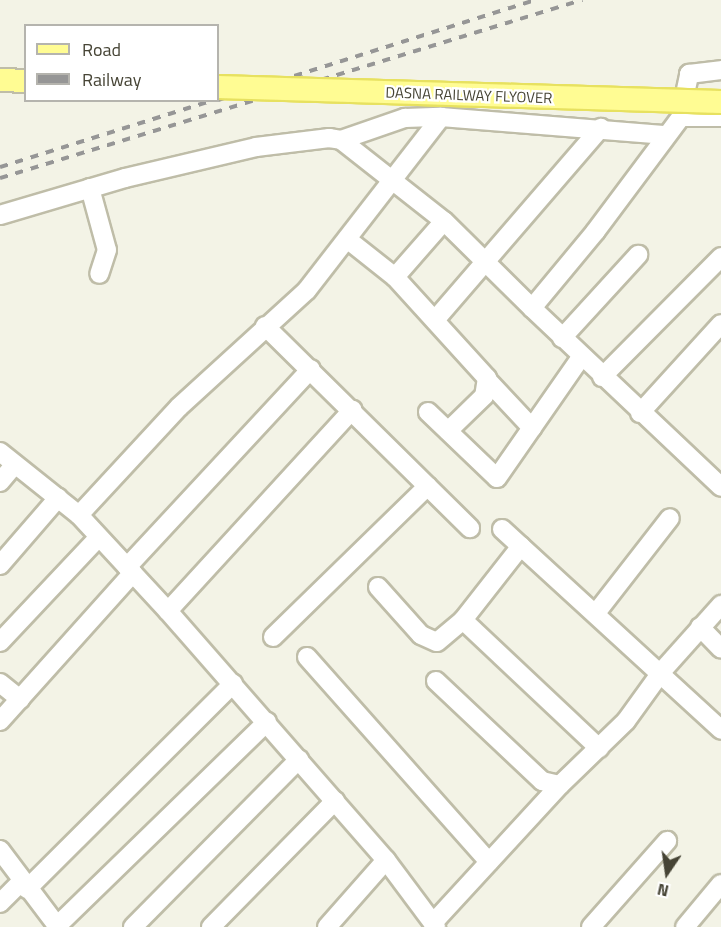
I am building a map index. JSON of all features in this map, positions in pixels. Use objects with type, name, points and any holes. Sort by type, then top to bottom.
[{"type":"main road","points":[[0,66],[24,67]]},
{"type":"main road","name":"DASNA RAILWAY FLYOVER","points":[[219,73],[721,88]]},
{"type":"main road","points":[[0,80],[24,81]]},
{"type":"main road","name":"DASNA RAILWAY FLYOVER","points":[[219,87],[721,102]]},
{"type":"street","points":[[532,308],[595,232],[681,117],[689,74],[721,70]]},
{"type":"street","points":[[0,215],[90,188],[256,147],[317,137],[341,140],[405,118],[441,117],[602,128],[666,135]]},
{"type":"street","points":[[79,515],[179,407],[307,290],[441,117]]},
{"type":"street","points":[[681,117],[721,117]]},
{"type":"street","points":[[435,320],[489,264],[602,128]]},
{"type":"street","points":[[341,140],[444,221],[581,357],[721,488]]},
{"type":"street","points":[[90,188],[107,250],[99,274]]},
{"type":"street","points":[[395,277],[444,221]]},
{"type":"street","points":[[347,239],[395,277],[532,428]]},
{"type":"street","points":[[562,338],[638,255]]},
{"type":"street","points":[[602,377],[721,257]]},
{"type":"street","points":[[640,413],[721,324]]},
{"type":"street","points":[[265,326],[470,528]]},
{"type":"street","points":[[428,411],[497,478],[581,357]]},
{"type":"street","points":[[0,721],[130,570],[311,369]]},
{"type":"street","points":[[448,431],[484,396],[489,382]]},
{"type":"street","points":[[168,611],[352,410]]},
{"type":"street","points":[[0,452],[79,515],[168,611],[335,801],[386,861],[435,925],[560,785],[626,721],[662,671],[721,605]]},
{"type":"street","points":[[0,482],[15,464]]},
{"type":"street","points":[[273,637],[428,486]]},
{"type":"street","points":[[0,565],[58,498]]},
{"type":"street","points":[[596,613],[670,518]]},
{"type":"street","points":[[501,529],[662,671],[721,730]]},
{"type":"street","points":[[0,642],[99,537]]},
{"type":"street","points":[[378,587],[430,640],[446,639],[521,546]]},
{"type":"street","points":[[463,620],[599,748]]},
{"type":"street","points":[[700,627],[721,649]]},
{"type":"street","points":[[307,657],[489,862]]},
{"type":"street","points":[[436,681],[542,781],[560,785]]},
{"type":"street","points":[[0,683],[20,699]]},
{"type":"street","points":[[0,903],[25,885],[233,684]]},
{"type":"street","points":[[0,850],[58,926],[267,722]]},
{"type":"street","points":[[133,927],[299,759]]},
{"type":"street","points":[[211,927],[335,801]]},
{"type":"street","points":[[591,927],[668,841]]},
{"type":"street","points":[[327,927],[386,861]]},
{"type":"street","points":[[686,927],[721,884]]},
{"type":"railway","points":[[219,100],[536,0]]},
{"type":"railway","points":[[0,178],[582,0]]},
{"type":"railway","points":[[0,167],[208,102]]}]
